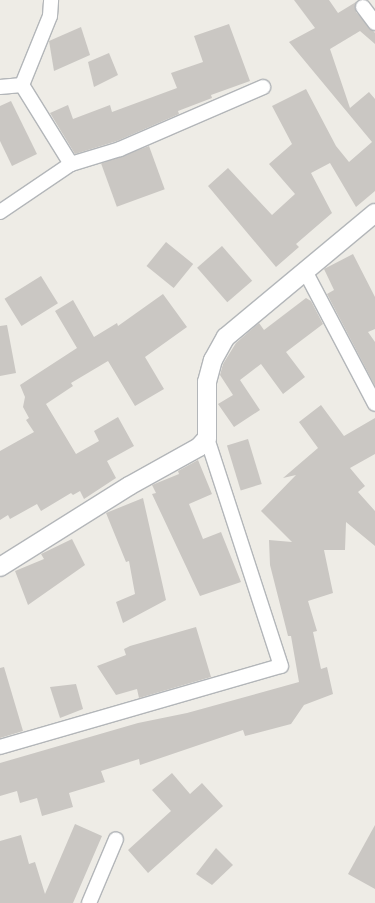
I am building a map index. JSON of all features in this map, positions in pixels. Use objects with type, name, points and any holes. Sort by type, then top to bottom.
[{"type":"street","points":[[22,85],[50,16],[51,0]]},
{"type":"street","points":[[363,7],[375,23]]},
{"type":"street","points":[[0,87],[22,85]]},
{"type":"street","points":[[22,85],[71,164]]},
{"type":"street","points":[[0,212],[71,164],[120,149],[264,87]]},
{"type":"street","points":[[0,747],[281,666],[206,438],[207,382],[213,360],[226,337],[375,213]]},
{"type":"street","points":[[305,271],[375,404]]},
{"type":"street","points":[[0,567],[129,486],[199,447],[206,438]]},
{"type":"street","points":[[89,903],[116,839]]},
{"type":"building","points":[[294,0],[329,0],[338,13],[356,2],[356,12],[375,33],[375,44],[360,31],[330,49],[350,108],[369,92],[375,99],[375,191],[356,207],[330,163],[311,173],[332,213],[296,244],[299,247],[276,267],[208,186],[228,168],[272,215],[295,194],[269,164],[292,144],[272,106],[306,89],[336,146],[349,162],[372,142],[289,42],[315,28]]},
{"type":"building","points":[[229,24],[250,81],[211,95],[212,98],[178,111],[179,114],[117,141],[75,154],[50,113],[68,105],[73,119],[110,105],[112,112],[177,88],[171,73],[203,62],[194,36]]},
{"type":"building","points":[[81,27],[90,55],[54,71],[49,41]]},
{"type":"building","points":[[109,53],[118,75],[94,87],[88,62]]},
{"type":"building","points":[[11,101],[37,154],[12,166],[0,141],[0,106]]},
{"type":"building","points":[[149,146],[165,189],[117,207],[101,163]]},
{"type":"building","points":[[166,242],[193,264],[174,288],[146,266]]},
{"type":"building","points":[[222,246],[252,281],[227,302],[197,268]]},
{"type":"building","points":[[353,254],[375,297],[375,329],[368,332],[375,342],[375,386],[327,294],[334,290],[324,269]]},
{"type":"building","points":[[41,276],[58,303],[21,326],[5,299]]},
{"type":"building","points":[[163,294],[187,327],[145,357],[164,389],[135,406],[108,361],[71,383],[73,386],[46,404],[76,454],[99,441],[94,431],[118,417],[134,446],[107,461],[116,478],[84,499],[80,491],[73,495],[71,493],[41,511],[37,504],[10,519],[8,515],[0,520],[0,451],[34,432],[26,420],[29,418],[23,407],[25,397],[20,385],[77,348],[55,311],[73,300],[94,337],[117,323],[118,326]]},
{"type":"building","points":[[306,298],[311,301],[323,324],[286,352],[305,377],[283,394],[261,364],[240,380],[260,410],[234,427],[218,404],[233,395],[220,375],[223,364],[236,343],[259,323],[264,330]]},
{"type":"building","points":[[7,325],[16,373],[0,376],[0,326]]},
{"type":"building","points":[[321,405],[344,436],[375,418],[375,454],[350,468],[365,486],[358,492],[375,511],[375,546],[346,522],[345,550],[324,550],[333,593],[308,601],[317,631],[313,632],[321,669],[327,667],[333,694],[304,705],[291,724],[245,736],[243,730],[140,765],[139,759],[101,771],[105,782],[69,793],[73,807],[42,816],[37,798],[20,803],[17,791],[0,796],[0,763],[138,723],[187,713],[299,682],[291,636],[288,636],[270,565],[269,540],[292,542],[261,511],[296,475],[283,478],[318,448],[299,422]]},
{"type":"building","points":[[248,439],[262,484],[241,490],[227,445]]},
{"type":"building","points":[[198,460],[212,494],[189,504],[203,539],[221,532],[241,582],[200,596],[152,494],[156,493],[152,485],[179,474],[178,471]]},
{"type":"building","points":[[143,498],[166,600],[123,623],[116,602],[135,594],[129,561],[126,562],[106,513]]},
{"type":"building","points":[[72,539],[85,565],[28,605],[15,571],[44,559],[41,554]]},
{"type":"building","points":[[196,627],[211,677],[139,698],[137,689],[116,695],[97,666],[126,655],[124,649],[130,646]]},
{"type":"building","points":[[4,667],[23,731],[0,738],[0,668]]},
{"type":"building","points":[[76,684],[83,709],[60,718],[50,687]]},
{"type":"building","points":[[172,773],[190,794],[202,783],[223,806],[148,873],[128,850],[171,811],[152,790]]},
{"type":"building","points":[[75,824],[102,836],[73,903],[0,903],[0,841],[21,835],[29,864],[35,862],[45,894]]},
{"type":"building","points":[[375,825],[375,889],[348,874]]},
{"type":"building","points":[[216,848],[233,865],[212,885],[196,874]]}]
